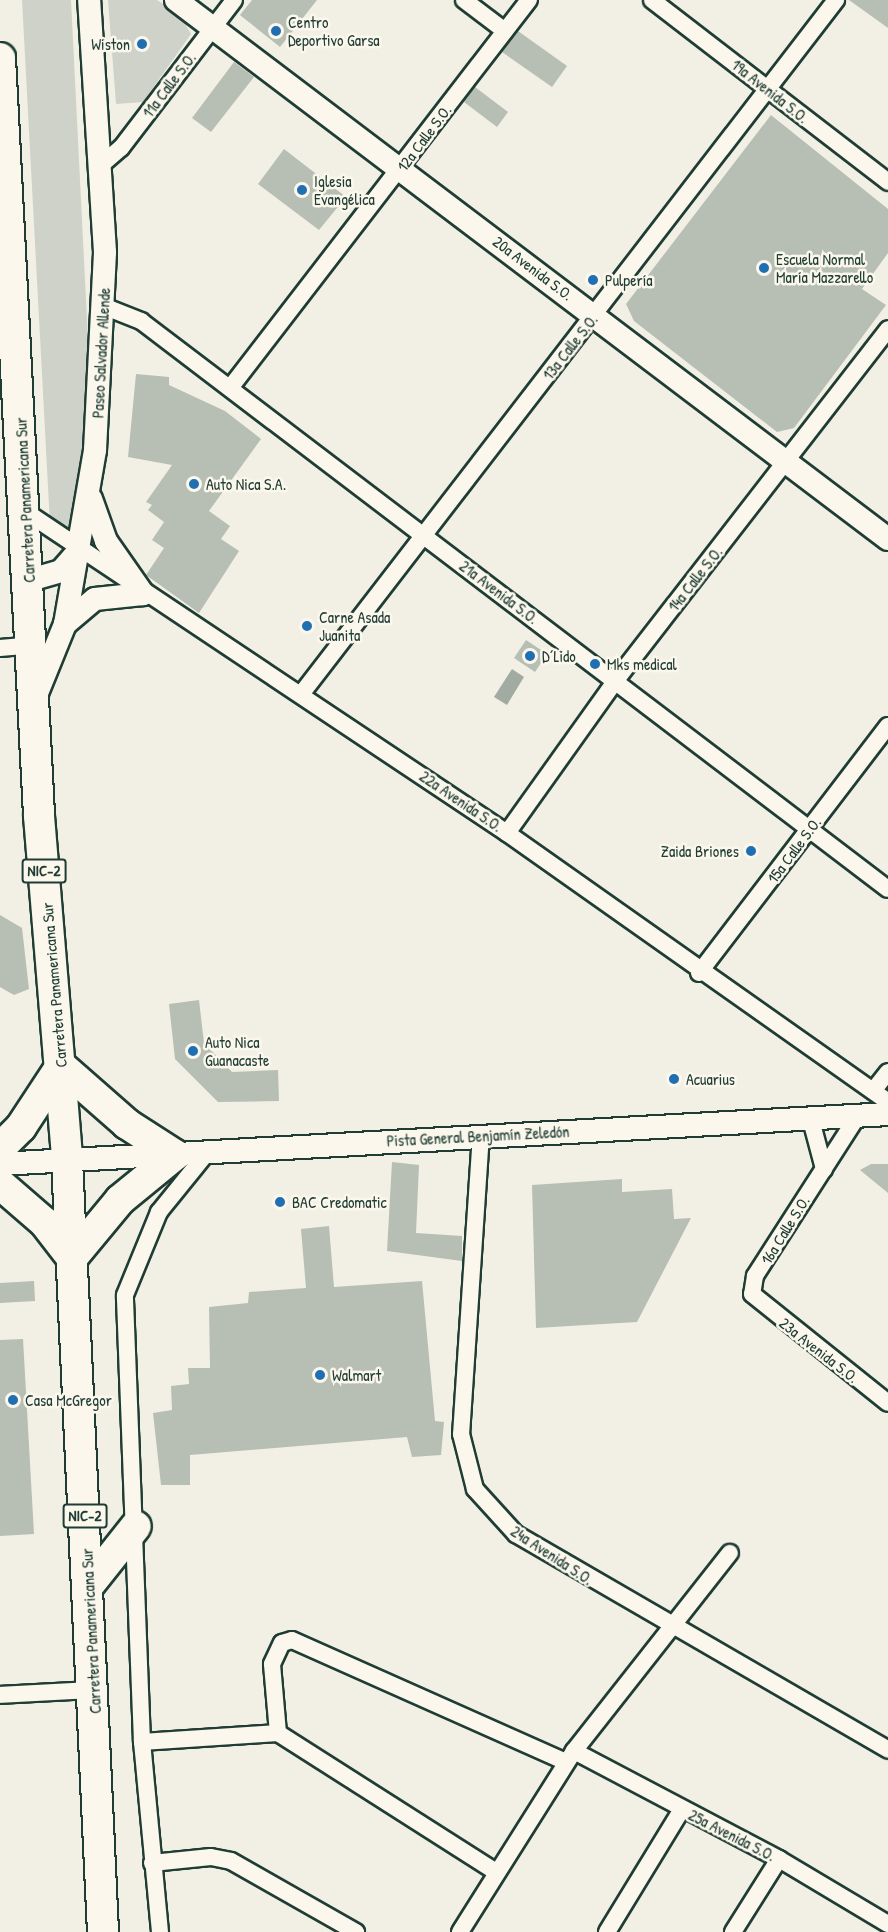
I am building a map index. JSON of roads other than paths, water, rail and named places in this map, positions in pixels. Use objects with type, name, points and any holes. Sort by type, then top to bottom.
[{"type":"highway","name":"Carretera Panamericana Sur","points":[[0,58],[8,326],[26,512],[35,698],[67,1160],[89,1585],[103,1927]]},
{"type":"highway","points":[[0,1148],[21,1127],[61,1066],[127,1124],[175,1155],[120,1200],[72,1258],[45,1223],[0,1184]]},
{"type":"highway","points":[[89,1585],[136,1526]]},
{"type":"street","name":"Paseo Salvador Allende","points":[[35,698],[65,624],[90,494],[103,306],[100,166],[89,0]]},
{"type":"street","name":"20a Avenida S.O.","points":[[176,0],[214,26],[888,539]]},
{"type":"street","name":"11a Calle S.O.","points":[[100,166],[121,148],[234,0]]},
{"type":"street","points":[[464,0],[505,32]]},
{"type":"street","name":"12a Calle S.O.","points":[[231,388],[529,0]]},
{"type":"street","name":"19a Avenida S.O.","points":[[652,0],[888,182]]},
{"type":"street","name":"13a Calle S.O.","points":[[302,693],[836,0]]},
{"type":"street","name":"21a Avenida S.O.","points":[[103,306],[141,321],[888,889]]},
{"type":"street","name":"14a Calle S.O.","points":[[507,833],[616,680],[888,329]]},
{"type":"street","points":[[65,624],[95,599],[143,594],[106,541],[90,494]]},
{"type":"street","name":"22a Avenida S.O.","points":[[26,512],[143,594],[302,693],[507,833],[699,973],[888,1102]]},
{"type":"street","points":[[30,580],[61,571],[80,549]]},
{"type":"street","points":[[0,648],[32,645]]},
{"type":"street","name":"15a Calle S.O.","points":[[699,973],[888,726]]},
{"type":"street","points":[[873,1091],[888,1072]]},
{"type":"street","name":"Pista General Benjamín Zeledón","points":[[0,1164],[206,1154],[481,1134],[811,1120],[888,1114]]},
{"type":"street","name":"16a Calle S.O.","points":[[752,1294],[755,1276],[858,1117]]},
{"type":"street","points":[[811,1120],[824,1168]]},
{"type":"street","name":"24a Avenida S.O.","points":[[481,1134],[461,1434],[465,1463],[475,1489],[516,1534],[669,1627],[888,1750]]},
{"type":"street","points":[[160,1932],[141,1742],[136,1526],[125,1295],[159,1212],[206,1154]]},
{"type":"street","name":"23a Avenida S.O.","points":[[752,1294],[888,1403]]},
{"type":"street","points":[[459,1932],[570,1757],[669,1627],[730,1552]]},
{"type":"street","name":"25a Avenida S.O.","points":[[279,1733],[275,1652],[282,1643],[305,1642],[570,1757],[682,1809],[779,1859],[883,1927]]},
{"type":"street","points":[[0,1695],[93,1690]]},
{"type":"street","points":[[141,1742],[279,1733],[496,1872]]},
{"type":"street","points":[[607,1932],[682,1809]]},
{"type":"street","points":[[152,1863],[211,1857],[231,1861],[335,1927],[356,1932]]},
{"type":"street","points":[[733,1932],[779,1859]]},
{"type":"place","name":"Centro Deportivo Garsa","points":[[276,31]]},
{"type":"place","name":"Wiston","points":[[142,44]]},
{"type":"place","name":"Iglesia Evangélica","points":[[302,190]]},
{"type":"place","name":"Escuela Normal María Mazzarello","points":[[764,268]]},
{"type":"place","name":"Pulpería","points":[[593,280]]},
{"type":"place","name":"Auto Nica S.A.","points":[[194,484]]},
{"type":"place","name":"Carne Asada Juanita","points":[[307,626]]},
{"type":"place","name":"D´Lido","points":[[530,656]]},
{"type":"place","name":"Mks medical","points":[[595,664]]},
{"type":"place","name":"Zaida Briones","points":[[751,851]]},
{"type":"place","name":"Auto Nica Guanacaste","points":[[193,1051]]},
{"type":"place","name":"Acuarius","points":[[674,1079]]},
{"type":"place","name":"BAC Credomatic","points":[[280,1202]]},
{"type":"place","name":"Walmart","points":[[320,1375]]},
{"type":"place","name":"Casa McGregor","points":[[13,1400]]}]
